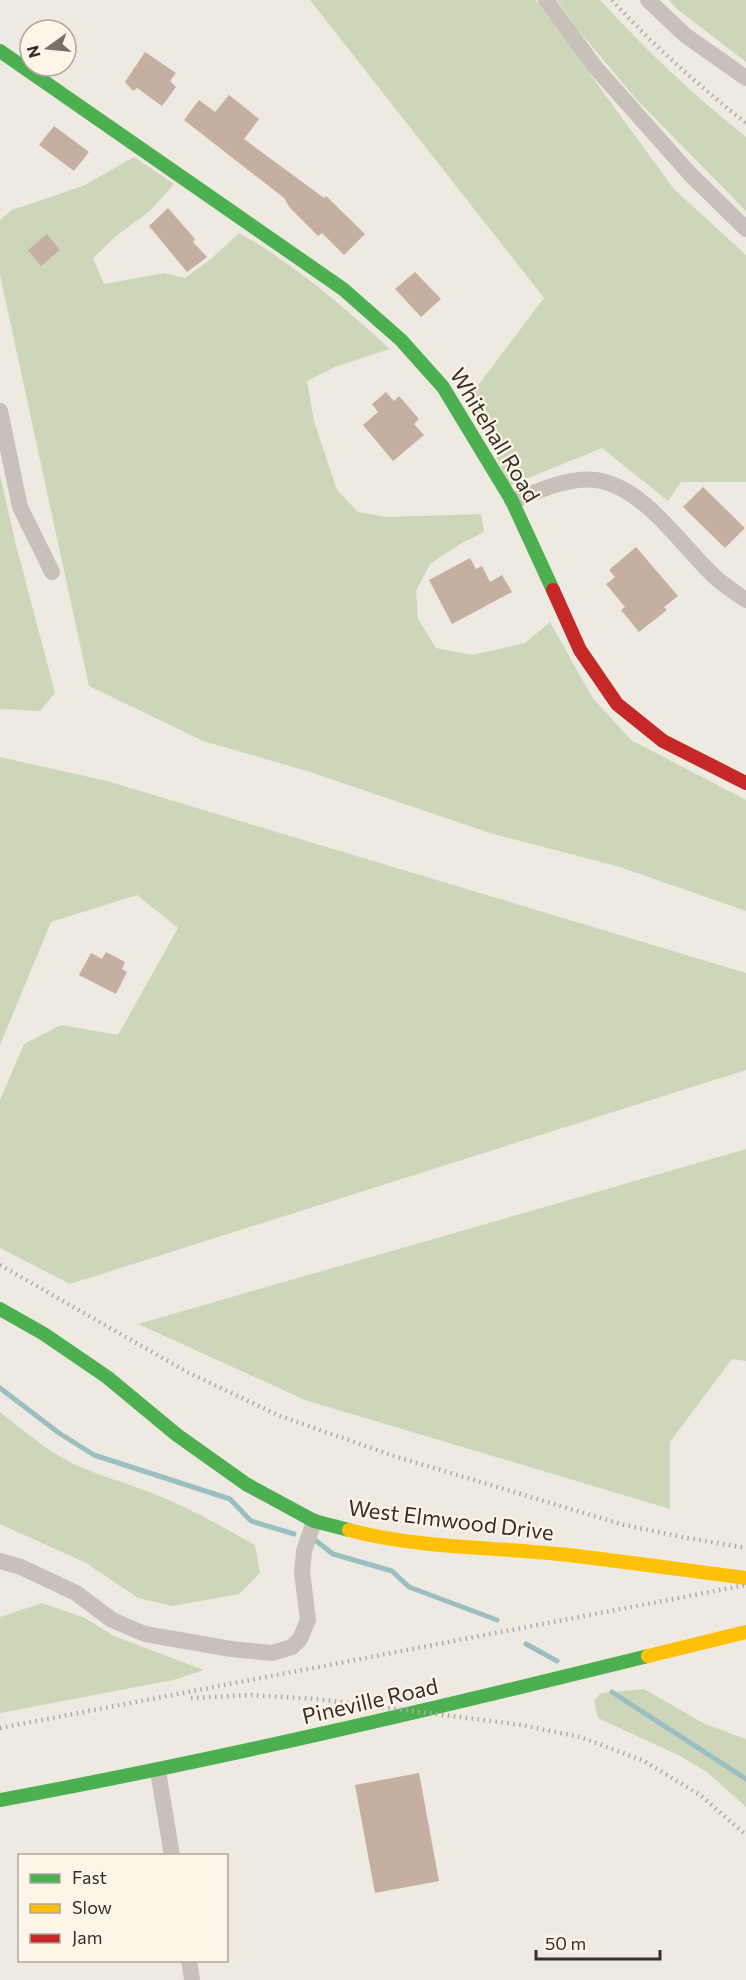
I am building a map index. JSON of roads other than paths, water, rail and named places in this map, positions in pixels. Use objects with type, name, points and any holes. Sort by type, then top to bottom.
[{"type":"street","points":[[546,0],[595,67],[690,174],[746,229]]},
{"type":"street","points":[[648,0],[685,35],[746,78]]},
{"type":"street","name":"Whitehall Road","points":[[0,51],[343,289],[401,340],[443,387],[512,501],[580,650],[617,704],[663,741],[746,783]]},
{"type":"street","points":[[0,411],[20,507],[52,572]]},
{"type":"street","points":[[512,501],[564,482],[596,479],[622,488],[651,510],[717,579],[746,600]]},
{"type":"street","name":"West Elmwood Drive","points":[[0,1309],[44,1334],[107,1377],[177,1435],[246,1484],[314,1521],[375,1535],[559,1554],[746,1578]]},
{"type":"street","points":[[0,1561],[21,1567],[76,1593],[112,1620],[145,1634],[231,1649],[272,1653],[292,1647],[300,1639],[308,1620],[302,1572],[304,1551],[314,1521]]},
{"type":"street","name":"Pineville Road","points":[[0,1800],[158,1771],[418,1712],[746,1632]]},
{"type":"street","points":[[158,1771],[172,1854]]},
{"type":"street","points":[[189,1962],[192,1980]]},
{"type":"waterway","points":[[0,1388],[59,1433],[94,1455],[230,1499],[251,1521],[294,1534]]},
{"type":"waterway","points":[[315,1540],[333,1554],[392,1571],[409,1587],[497,1620]]},
{"type":"waterway","points":[[526,1644],[557,1661]]},
{"type":"waterway","points":[[612,1692],[746,1779]]},
{"type":"railway","points":[[612,0],[677,64],[746,123]]},
{"type":"railway","points":[[0,1265],[187,1372],[280,1416],[394,1456],[624,1525],[746,1548]]},
{"type":"railway","points":[[0,1728],[746,1585]]},
{"type":"railway","points":[[191,1698],[251,1695],[317,1699],[522,1725],[580,1737],[644,1761],[700,1795],[746,1835]]}]
